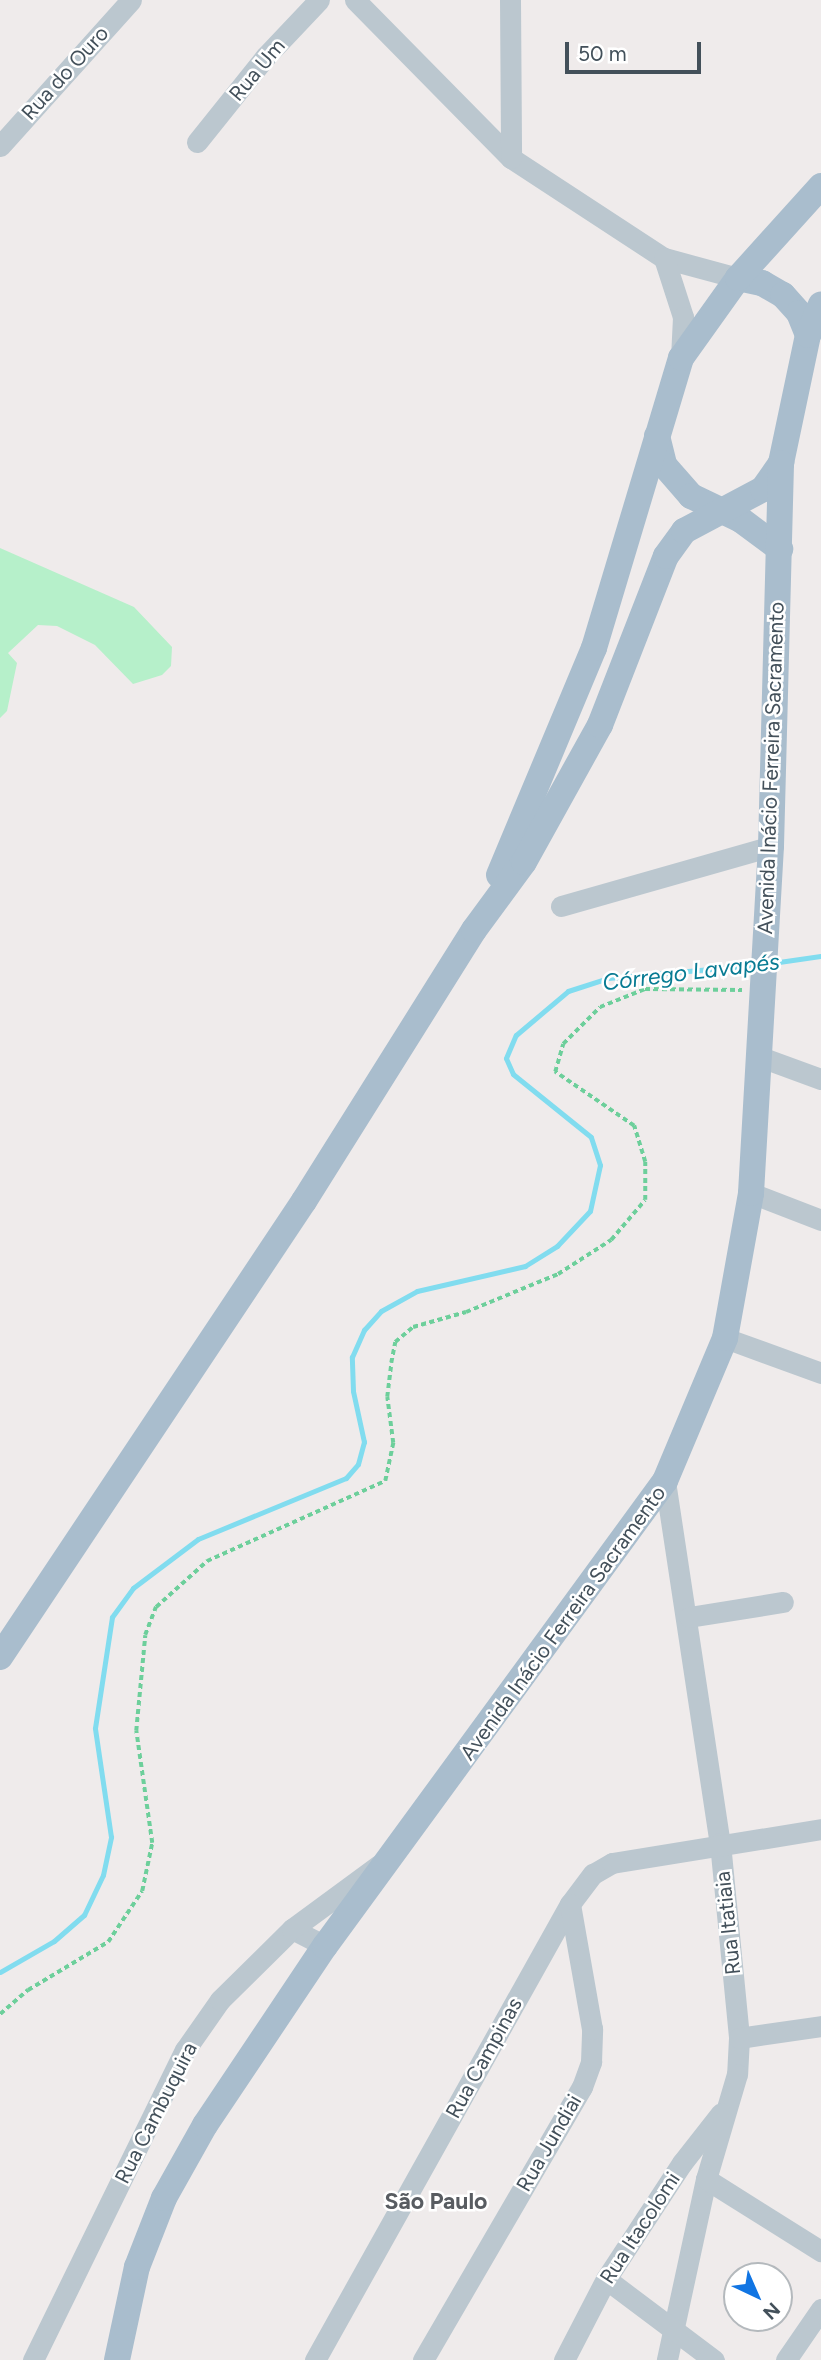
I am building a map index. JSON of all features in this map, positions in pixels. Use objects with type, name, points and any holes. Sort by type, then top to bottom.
[{"type":"main road","points":[[474,930],[560,739],[594,648],[681,358],[738,278],[821,186]]},
{"type":"main road","points":[[738,278],[762,283],[783,295],[799,313],[808,335]]},
{"type":"main road","name":"Avenida Inácio Ferreira Sacramento","points":[[117,2360],[138,2267],[164,2198],[205,2125],[325,1946],[396,1854],[665,1481],[725,1338],[751,1193],[771,846],[773,652],[780,549],[781,463],[808,335],[821,305]]},
{"type":"main road","points":[[657,436],[664,465],[674,480],[691,496],[719,509],[780,549]]},
{"type":"main road","points":[[0,1657],[304,1201],[474,930],[524,862],[594,738],[666,556],[684,531],[719,509],[749,499],[781,463]]},
{"type":"street","name":"Rua do Ouro","points":[[0,146],[131,0]]},
{"type":"street","name":"Rua Um","points":[[197,142],[266,56],[319,0]]},
{"type":"street","points":[[355,0],[511,158],[664,258],[738,278]]},
{"type":"street","points":[[510,0],[511,158]]},
{"type":"street","points":[[664,258],[683,317],[681,358]]},
{"type":"street","points":[[561,906],[771,846]]},
{"type":"street","points":[[758,1056],[821,1079]]},
{"type":"street","points":[[751,1193],[821,1220]]},
{"type":"street","points":[[725,1338],[821,1373]]},
{"type":"street","name":"Rua Itatiaia","points":[[665,1481],[689,1618],[720,1843],[739,2038],[729,2104],[706,2179],[667,2360]]},
{"type":"street","points":[[689,1618],[783,1602]]},
{"type":"street","name":"Rua Campinas","points":[[314,2360],[570,1904],[593,1874],[612,1863],[720,1843],[821,1829]]},
{"type":"street","name":"Rua Cambuquira","points":[[33,2360],[185,2050],[220,2000],[292,1929],[396,1854]]},
{"type":"street","name":"Rua Jundiai","points":[[423,2360],[582,2087],[591,2062],[592,2029],[570,1904]]},
{"type":"street","points":[[292,1929],[325,1946]]},
{"type":"street","points":[[739,2038],[821,2026]]},
{"type":"street","name":"Rua Itacolomi","points":[[564,2360],[606,2279],[682,2163],[729,2104]]},
{"type":"street","points":[[706,2179],[821,2251]]},
{"type":"street","points":[[606,2279],[714,2360]]},
{"type":"street","points":[[786,2360],[821,2309]]},
{"type":"path","points":[[0,2014],[28,1990],[108,1942],[142,1891],[152,1843],[136,1731],[145,1635],[156,1608],[207,1561],[385,1481],[393,1443],[387,1397],[395,1342],[413,1327],[466,1312],[558,1274],[611,1240],[645,1200],[645,1162],[634,1126],[555,1072],[563,1044],[600,1007],[645,989],[761,990]]},
{"type":"green space","points":[[0,548],[134,607],[172,647],[171,666],[162,675],[133,684],[95,645],[57,626],[38,625],[8,653],[17,663],[7,711],[0,718]]},
{"type":"waterway","name":"Córrego Lavapés","points":[[772,963],[821,956]]},
{"type":"waterway","name":"Córrego Lavapés","points":[[0,1972],[54,1941],[84,1915],[103,1875],[111,1837],[95,1728],[112,1617],[133,1588],[198,1539],[346,1478],[358,1464],[364,1442],[353,1391],[352,1357],[364,1330],[381,1311],[417,1291],[525,1266],[557,1246],[590,1211],[600,1165],[591,1137],[513,1074],[506,1058],[516,1035],[568,991],[608,978],[756,965]]},
{"type":"district","name":"São Paulo","points":[[436,2201]]}]
